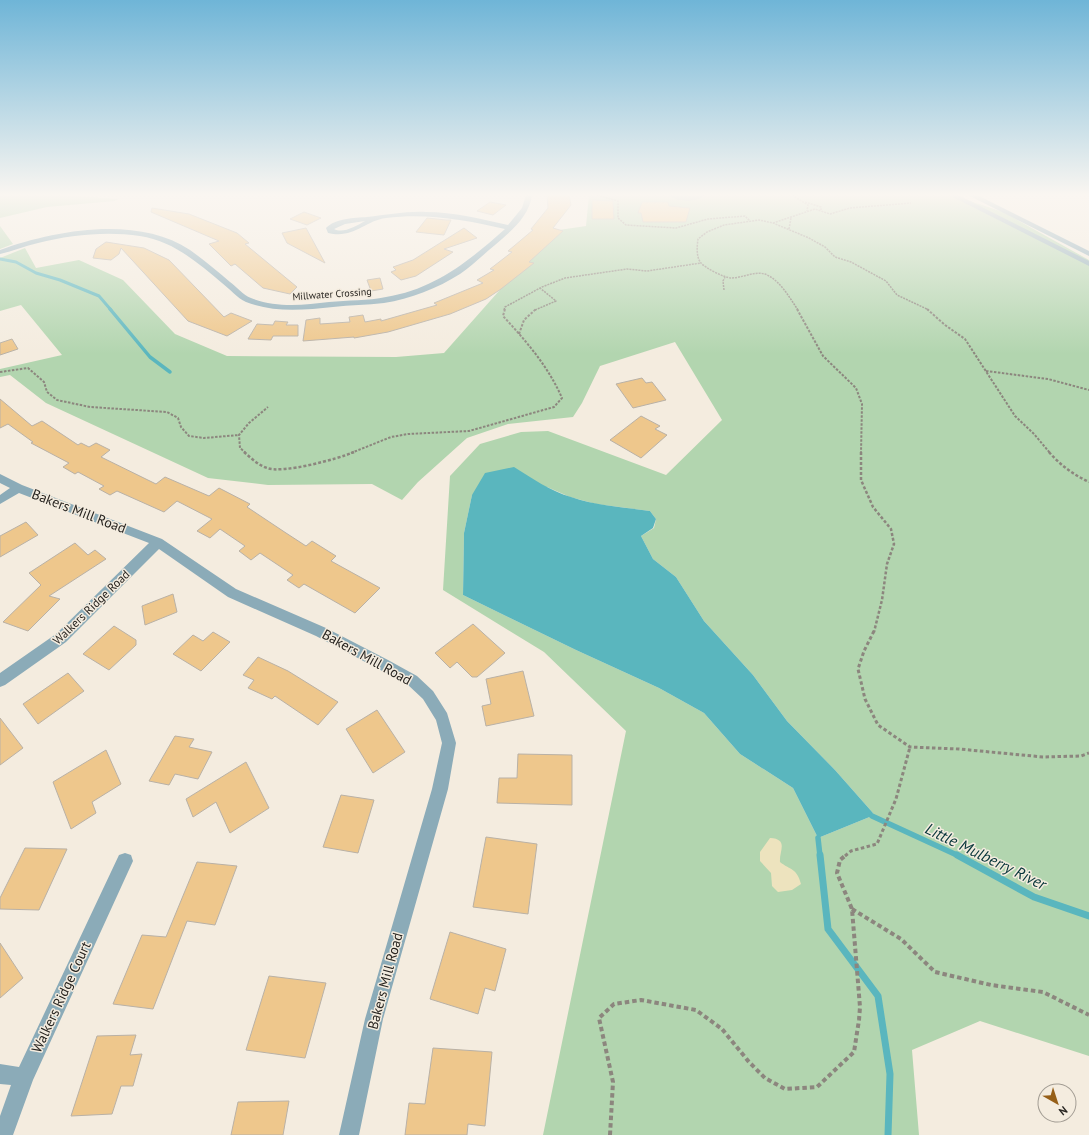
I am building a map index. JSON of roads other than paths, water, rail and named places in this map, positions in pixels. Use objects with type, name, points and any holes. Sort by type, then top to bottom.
[{"type":"street","name":"Millwater Crossing","points":[[0,252],[13,248]]},
{"type":"street","name":"Millwater Crossing","points":[[182,248],[247,300],[273,306],[303,307],[386,300],[420,290],[444,280],[462,268],[486,248]]},
{"type":"street","points":[[1057,248],[1089,264]]},
{"type":"street","points":[[1077,248],[1089,254]]},
{"type":"street","name":"Bakers Mill Road","points":[[0,478],[18,488],[158,542],[232,593],[321,632],[412,680],[428,694],[442,718],[448,743],[440,789],[374,1019],[349,1135]]},
{"type":"street","points":[[0,500],[18,488]]},
{"type":"street","name":"Walkers Ridge Road","points":[[0,681],[61,638],[158,542]]},
{"type":"street","name":"Walkers Ridge Court","points":[[3,1135],[24,1076],[125,861]]},
{"type":"street","points":[[0,1074],[24,1076]]},
{"type":"water","points":[[514,467],[548,488],[580,500],[650,511],[656,519],[653,528],[641,536],[653,559],[676,577],[704,621],[753,675],[787,721],[835,770],[873,813],[872,816],[818,838],[793,788],[740,754],[704,713],[659,688],[576,650],[463,595],[464,533],[472,495],[485,473]]},
{"type":"waterway","name":"Little Mulberry River","points":[[0,259],[16,262],[36,273],[60,280],[99,296],[111,310]]},
{"type":"waterway","name":"Little Mulberry River","points":[[110,309],[150,357],[170,372]]},
{"type":"waterway","name":"Little Mulberry River","points":[[872,816],[958,856]]},
{"type":"waterway","points":[[818,838],[820,856]]},
{"type":"waterway","points":[[820,855],[828,929],[878,996],[890,1074],[888,1135]]},
{"type":"waterway","name":"Little Mulberry River","points":[[958,856],[1034,897],[1089,916]]}]
